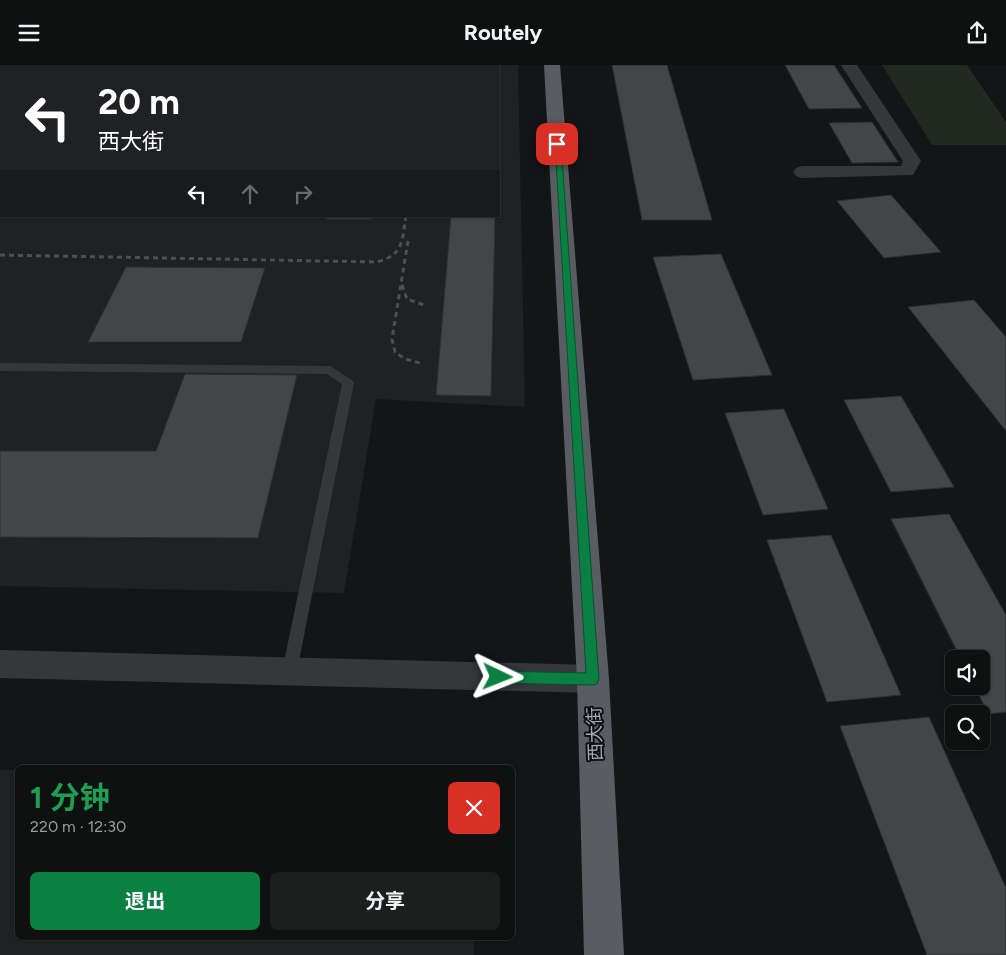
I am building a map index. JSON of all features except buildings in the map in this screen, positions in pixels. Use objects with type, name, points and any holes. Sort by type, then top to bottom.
[{"type":"highway","name":"西大街","points":[[552,65],[593,679],[604,955]]},
{"type":"street","points":[[802,172],[907,171],[912,161],[849,65]]},
{"type":"street","points":[[0,663],[593,679]]},
{"type":"lane","points":[[0,367],[330,370],[348,383],[290,671]]},
{"type":"shaded area","points":[[500,65],[518,65],[525,407],[376,399],[344,593],[0,586],[0,217],[500,217]]},
{"type":"shaded area","points":[[882,65],[967,65],[1006,122],[1006,145],[932,145]]},
{"type":"shaded area","points":[[0,770],[15,770],[15,940],[474,940],[474,955],[0,955]]},
{"type":"railway","points":[[0,255],[376,262],[392,256],[397,251],[402,240],[406,217]]},
{"type":"railway","points":[[408,241],[392,339],[395,352],[405,359],[420,363]]},
{"type":"railway","points":[[402,285],[407,299],[427,306]]},
{"type":"route","points":[[498,677],[593,679],[557,144]]}]
